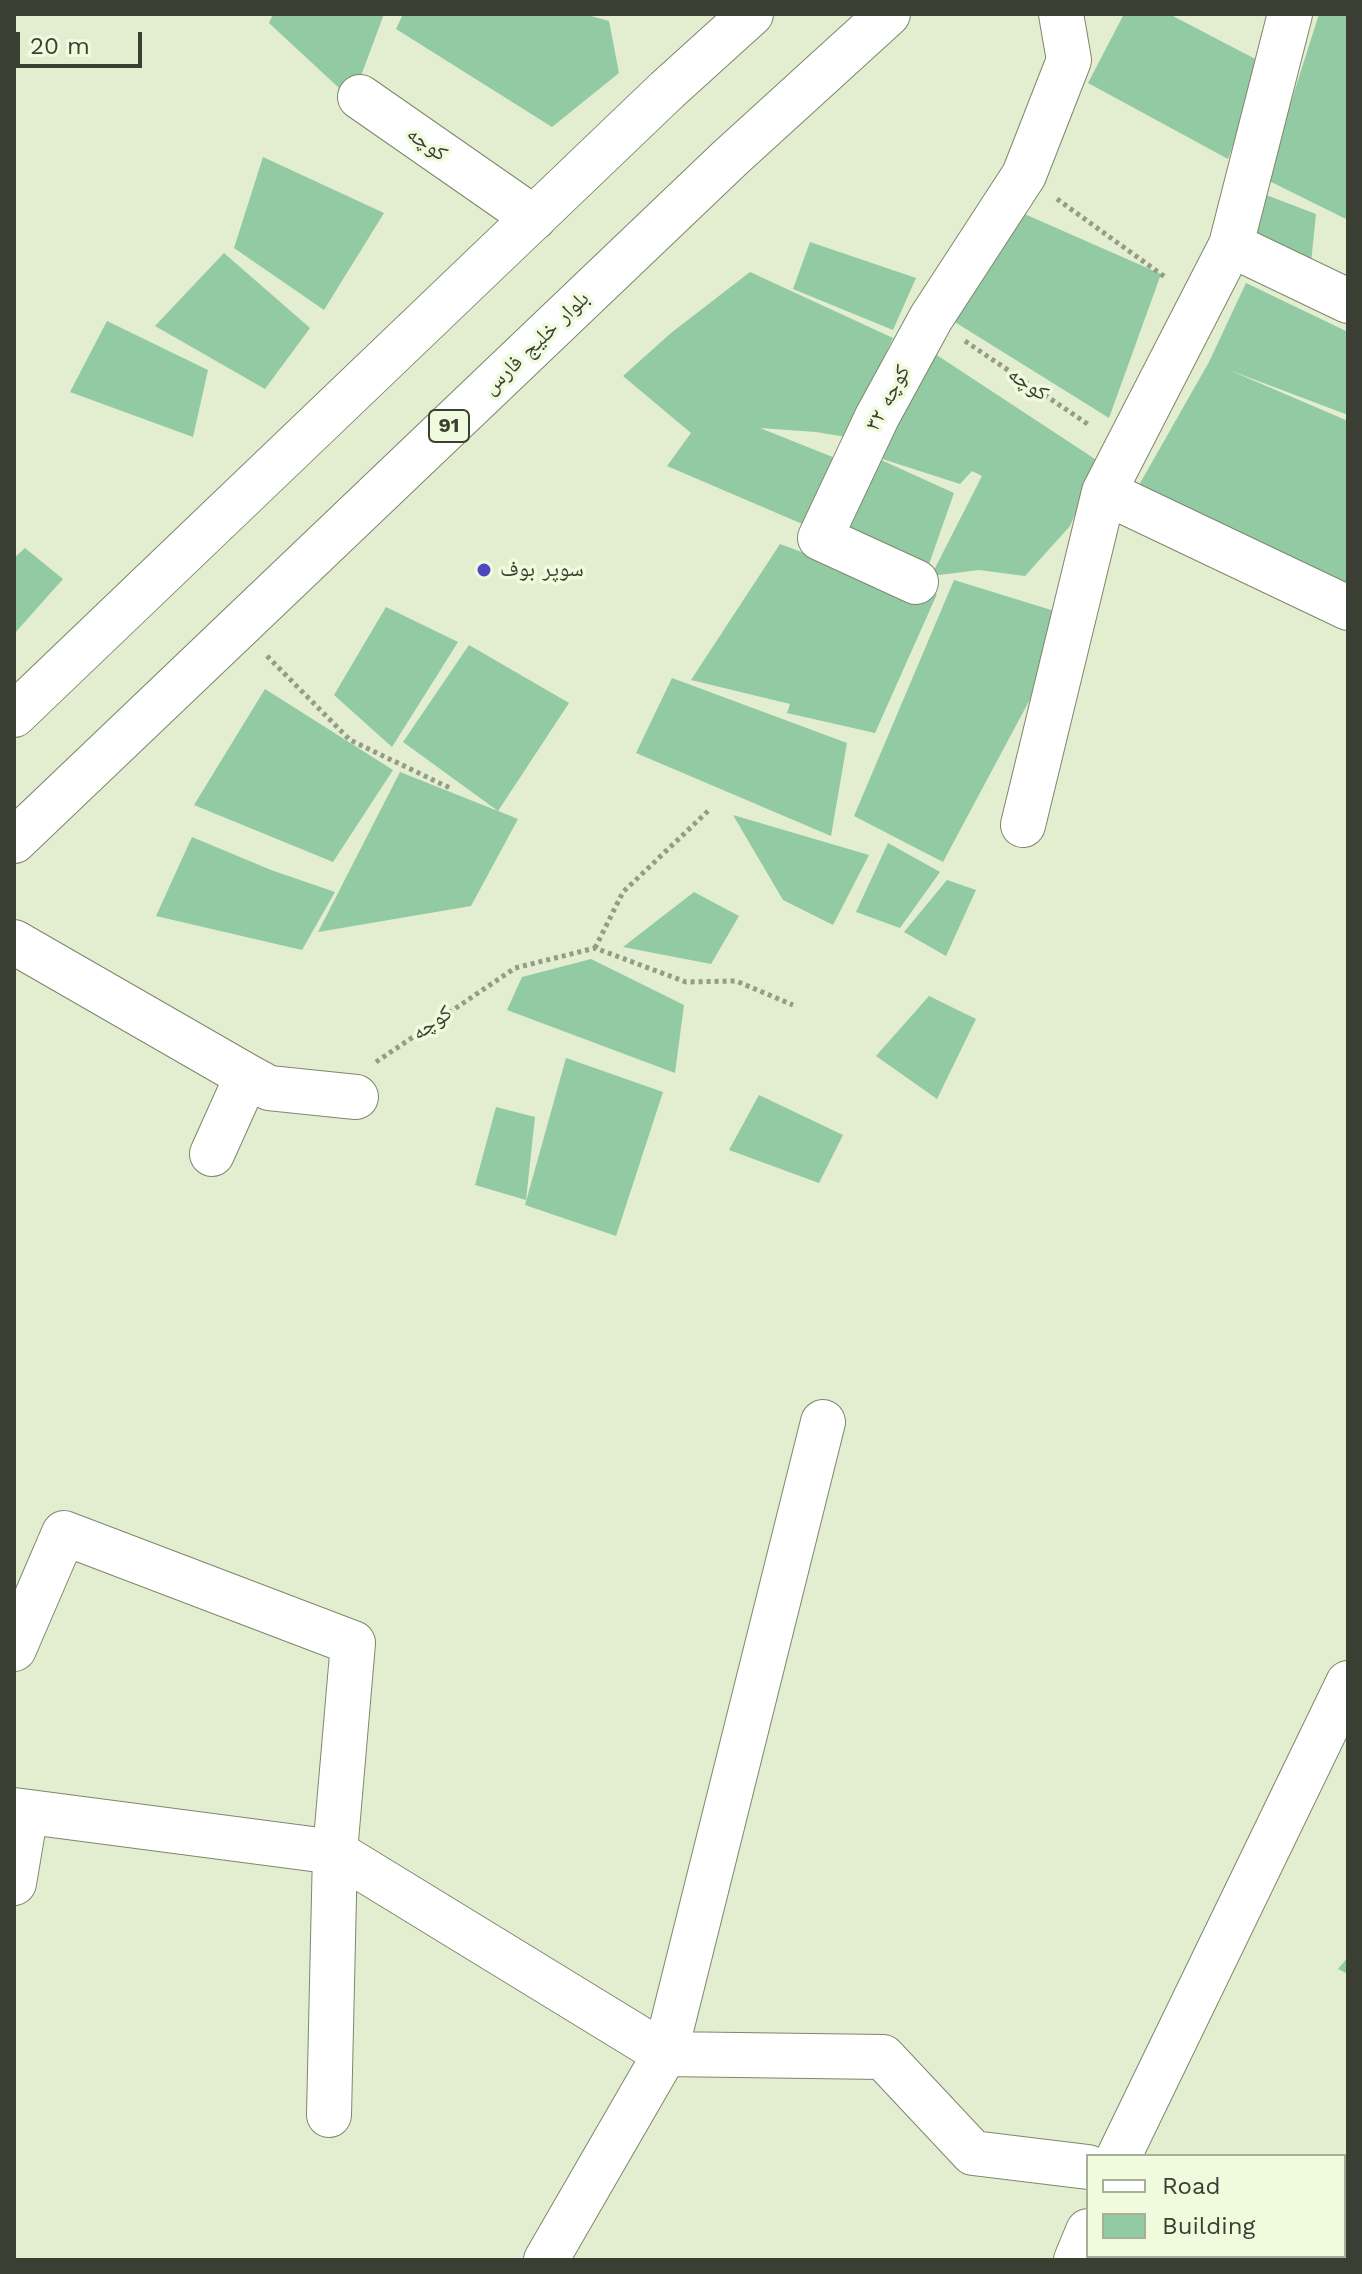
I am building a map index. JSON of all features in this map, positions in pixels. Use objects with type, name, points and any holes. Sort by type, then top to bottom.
[{"type":"main road","points":[[14,715],[751,14]]},
{"type":"main road","name":"بلوار خلیج فارس","points":[[14,841],[730,158],[888,14]]},
{"type":"main road","name":"کوچه ۳۲","points":[[916,582],[820,538],[877,417],[931,318],[1024,175],[1069,60],[1061,14]]},
{"type":"main road","points":[[1023,825],[1104,492],[1231,245],[1290,14]]},
{"type":"main road","name":"کوچه","points":[[360,97],[534,218]]},
{"type":"main road","points":[[1231,245],[1348,301]]},
{"type":"main road","points":[[1104,492],[1348,608]]},
{"type":"main road","points":[[14,942],[269,1088],[363,1082]]},
{"type":"main road","points":[[212,1154],[247,1076]]},
{"type":"main road","points":[[546,2260],[665,2054],[823,1422]]},
{"type":"main road","points":[[14,1649],[64,1533],[353,1643],[335,1852],[329,2115]]},
{"type":"main road","points":[[1120,2154],[1348,1683]]},
{"type":"main road","points":[[14,1883],[20,1811],[335,1852],[665,2054],[883,2057],[973,2153],[1086,2167]]},
{"type":"main road","points":[[1076,2260],[1086,2236]]},
{"type":"path","points":[[1024,175],[1201,303]]},
{"type":"path","name":"کوچه","points":[[931,318],[1126,450]]},
{"type":"path","points":[[238,627],[350,740],[452,789]]},
{"type":"path","points":[[708,811],[623,892],[595,948],[686,982],[736,981],[793,1005]]},
{"type":"path","name":"کوچه","points":[[363,1082],[456,1006],[515,968],[595,948]]},
{"type":"building","points":[[273,14],[384,14],[352,100],[269,23]]},
{"type":"building","points":[[403,14],[584,14],[609,21],[619,73],[552,127],[396,29]]},
{"type":"building","points":[[1124,14],[1169,14],[1263,63],[1228,159],[1088,83]]},
{"type":"building","points":[[1319,14],[1348,14],[1348,220],[1259,176],[1292,99]]},
{"type":"building","points":[[263,157],[384,213],[324,310],[234,248]]},
{"type":"building","points":[[1261,193],[1316,214],[1311,263],[1256,242]]},
{"type":"building","points":[[1004,205],[1161,274],[1109,418],[950,319]]},
{"type":"building","points":[[810,242],[916,278],[893,330],[793,289]]},
{"type":"building","points":[[224,253],[310,328],[265,389],[155,326]]},
{"type":"building","points":[[750,272],[893,338],[846,437],[760,428],[840,460],[807,526],[667,466],[691,433],[623,376],[671,333]]},
{"type":"building","points":[[1246,283],[1348,332],[1348,415],[1229,370],[1348,421],[1348,589],[1139,485],[1209,362]]},
{"type":"building","points":[[107,321],[208,370],[193,437],[70,392]]},
{"type":"building","points":[[926,348],[1098,461],[1070,526],[1025,576],[979,570],[931,576],[982,476],[972,471],[960,484],[870,455],[954,493],[928,567],[827,525]]},
{"type":"building","points":[[780,544],[904,590],[937,594],[875,733],[787,713],[790,704],[691,680]]},
{"type":"building","points":[[25,548],[63,579],[14,634],[14,558]]},
{"type":"building","points":[[954,580],[1074,617],[943,862],[854,816]]},
{"type":"building","points":[[386,607],[458,642],[392,747],[334,695]]},
{"type":"building","points":[[469,645],[569,703],[498,811],[403,742]]},
{"type":"building","points":[[672,678],[847,743],[831,836],[636,753]]},
{"type":"building","points":[[265,689],[393,770],[333,862],[194,805]]},
{"type":"building","points":[[400,772],[518,819],[471,906],[318,932]]},
{"type":"building","points":[[733,815],[869,855],[833,925],[783,900]]},
{"type":"building","points":[[192,837],[271,870],[335,892],[302,950],[156,916]]},
{"type":"building","points":[[888,843],[940,872],[900,928],[856,912]]},
{"type":"building","points":[[947,880],[976,890],[946,956],[904,932]]},
{"type":"building","points":[[694,892],[739,916],[711,964],[623,947]]},
{"type":"building","points":[[591,959],[684,1005],[675,1073],[507,1010],[522,977]]},
{"type":"building","points":[[929,996],[976,1019],[937,1099],[876,1056]]},
{"type":"building","points":[[566,1058],[663,1092],[616,1236],[525,1205]]},
{"type":"building","points":[[759,1095],[843,1135],[819,1183],[729,1150]]},
{"type":"building","points":[[496,1107],[535,1117],[526,1200],[475,1185]]},
{"type":"building","points":[[1348,1957],[1348,1974],[1338,1969]]},
{"type":"building","points":[[1348,2158],[1348,2203],[1346,2202]]},
{"type":"building","points":[[1348,2219],[1348,2260],[1324,2260],[1346,2258]]},
{"type":"building","points":[[1184,2258],[1306,2258],[1306,2260]]},
{"type":"place","name":"سوپر بوف","points":[[484,570]]}]
